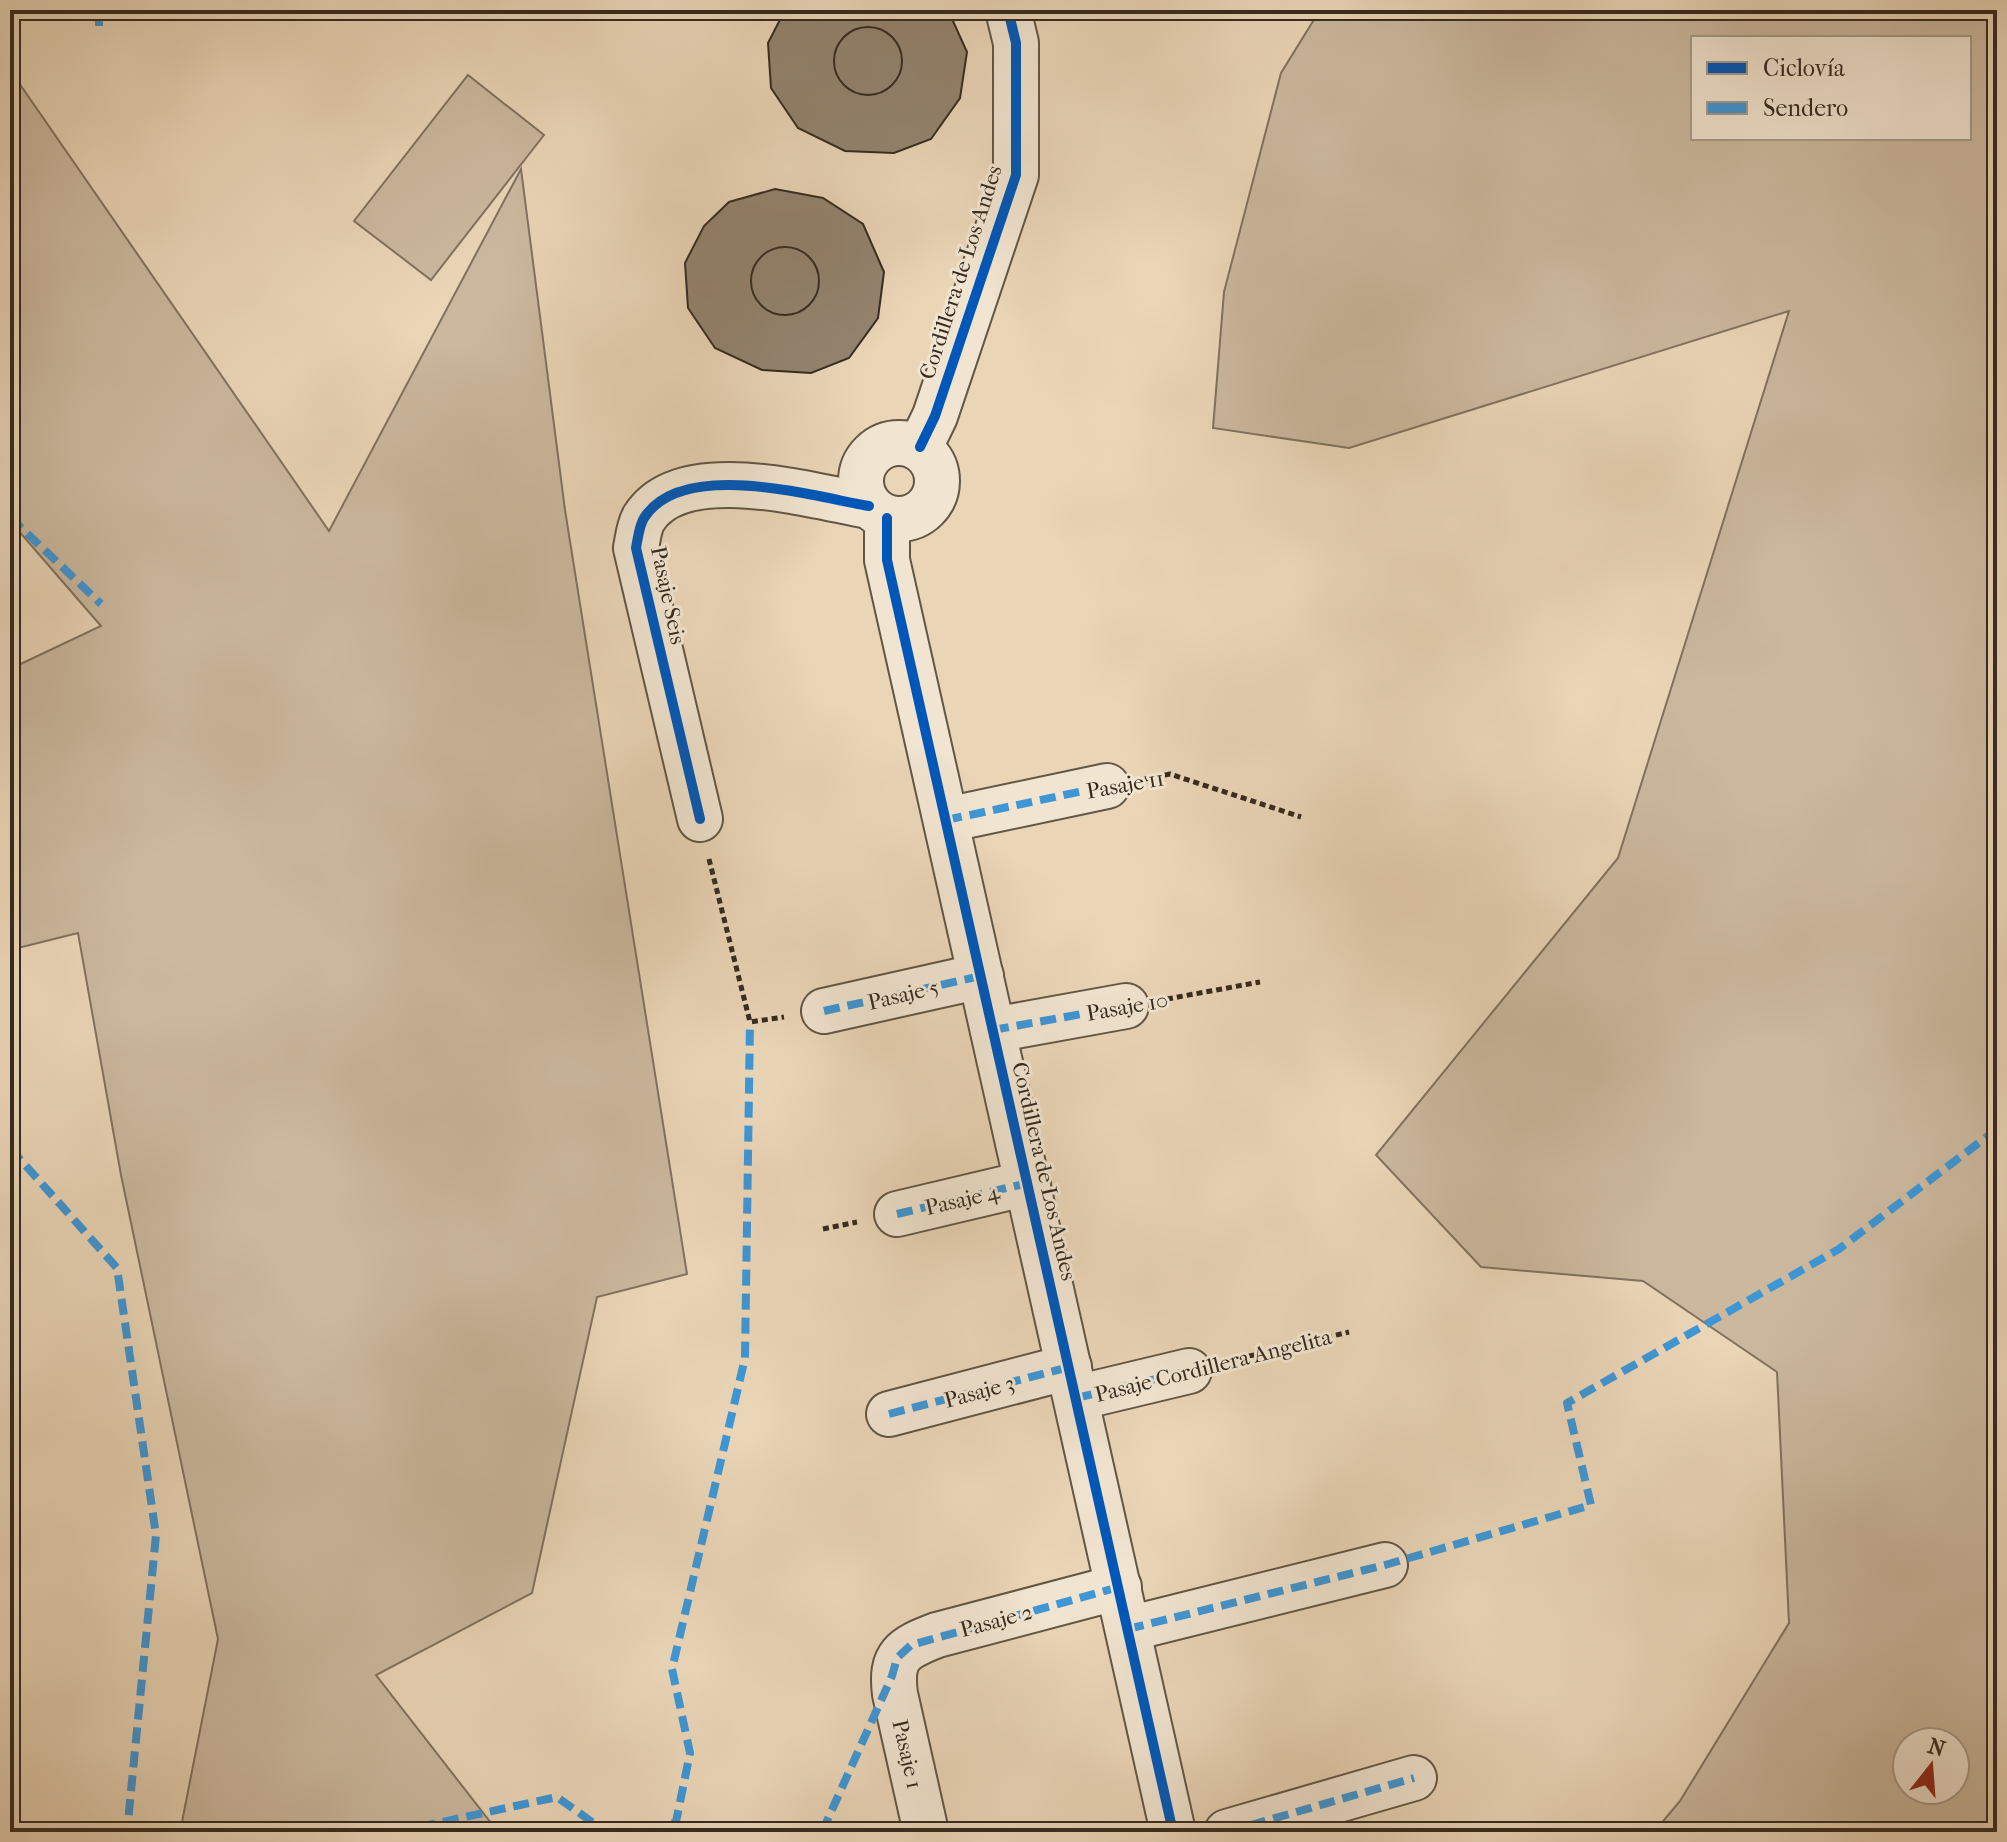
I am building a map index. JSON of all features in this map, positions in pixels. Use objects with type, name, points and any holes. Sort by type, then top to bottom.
[{"type":"street","name":"Cordillera de Los Andes","points":[[1008,10],[1016,43],[1016,175],[935,416],[920,447],[899,442],[878,448],[864,464],[861,485],[878,512],[1173,1832]]},
{"type":"street","points":[[878,512],[909,519],[929,507],[938,487],[935,464],[920,447]]},
{"type":"street","name":"Pasaje Seis","points":[[700,819],[636,548],[642,520],[658,501],[690,487],[732,484],[878,512]]},
{"type":"street","name":"Pasaje 11","points":[[946,820],[1107,786]]},
{"type":"street","name":"Pasaje 5","points":[[824,1011],[981,976]]},
{"type":"street","name":"Pasaje 10","points":[[993,1030],[1126,1006]]},
{"type":"street","name":"Pasaje 4","points":[[897,1214],[1028,1183]]},
{"type":"street","name":"Pasaje Cordillera Angelita","points":[[1072,1383],[1189,1371]]},
{"type":"street","name":"Pasaje 3","points":[[889,1414],[1072,1383]]},
{"type":"street","points":[[1128,1629],[1385,1565]]},
{"type":"street","name":"Pasaje 2","points":[[892,1676],[897,1658],[911,1645],[1119,1587]]},
{"type":"street","name":"Pasaje 1","points":[[892,1676],[926,1832]]},
{"type":"street","points":[[1227,1832],[1414,1778]]},
{"type":"path","points":[[700,819],[750,1022]]},
{"type":"shaded area","points":[[1320,10],[1997,10],[1997,1832],[1654,1832],[1680,1801],[1789,1623],[1777,1372],[1643,1281],[1481,1267],[1376,1155],[1618,858],[1789,311],[1349,448],[1213,428],[1224,292],[1281,73]]},
{"type":"shaded area","points":[[10,70],[329,531],[521,169],[565,510],[687,1274],[597,1297],[532,1593],[376,1675],[498,1832],[180,1832],[218,1639],[121,1175],[78,933],[10,950],[10,669],[101,626],[10,521]]},
{"type":"shaded area","points":[[468,75],[544,135],[431,280],[354,221]]},
{"type":"building","points":[[785,10],[948,10],[967,52],[960,98],[931,139],[894,153],[845,151],[798,128],[771,88],[768,43]]},
{"type":"building","points":[[861,27],[875,27],[887,32],[897,42],[902,61],[897,80],[887,90],[875,95],[861,95],[849,90],[839,80],[834,68],[834,54],[839,42],[849,32]]},
{"type":"building","points":[[775,189],[823,198],[863,224],[884,272],[878,318],[849,358],[811,373],[762,370],[715,348],[688,308],[685,263],[704,226],[729,202]]},
{"type":"building","points":[[778,247],[792,247],[804,252],[814,262],[819,281],[814,300],[804,310],[792,315],[778,315],[766,310],[756,300],[751,288],[751,274],[756,262],[766,252]]},
{"type":"marked path","points":[[99,10],[99,31]]},
{"type":"marked path","points":[[10,517],[101,604]]},
{"type":"marked path","points":[[946,820],[1107,786]]},
{"type":"marked path","points":[[824,1011],[981,976]]},
{"type":"marked path","points":[[993,1030],[1126,1006]]},
{"type":"marked path","points":[[650,1832],[676,1822],[690,1753],[672,1669],[745,1358],[750,1022]]},
{"type":"marked path","points":[[1128,1629],[1385,1565],[1591,1505],[1567,1403],[1839,1249],[1997,1129]]},
{"type":"marked path","points":[[10,1148],[117,1268],[156,1535],[127,1832]]},
{"type":"marked path","points":[[897,1214],[1028,1183]]},
{"type":"marked path","points":[[889,1414],[1069,1367]]},
{"type":"marked path","points":[[1076,1398],[1189,1371]]},
{"type":"marked path","points":[[822,1832],[892,1676],[897,1658],[911,1645],[1119,1587]]},
{"type":"marked path","points":[[1227,1832],[1414,1778]]},
{"type":"marked path","points":[[396,1832],[557,1797],[606,1832]]},
{"type":"cycle path","points":[[920,447],[935,416],[1016,175],[1016,43],[1008,10]]},
{"type":"cycle path","points":[[700,819],[636,548],[644,518],[662,500],[687,489],[717,485],[782,490],[869,506]]},
{"type":"cycle path","points":[[887,518],[887,560],[1173,1832]]}]
